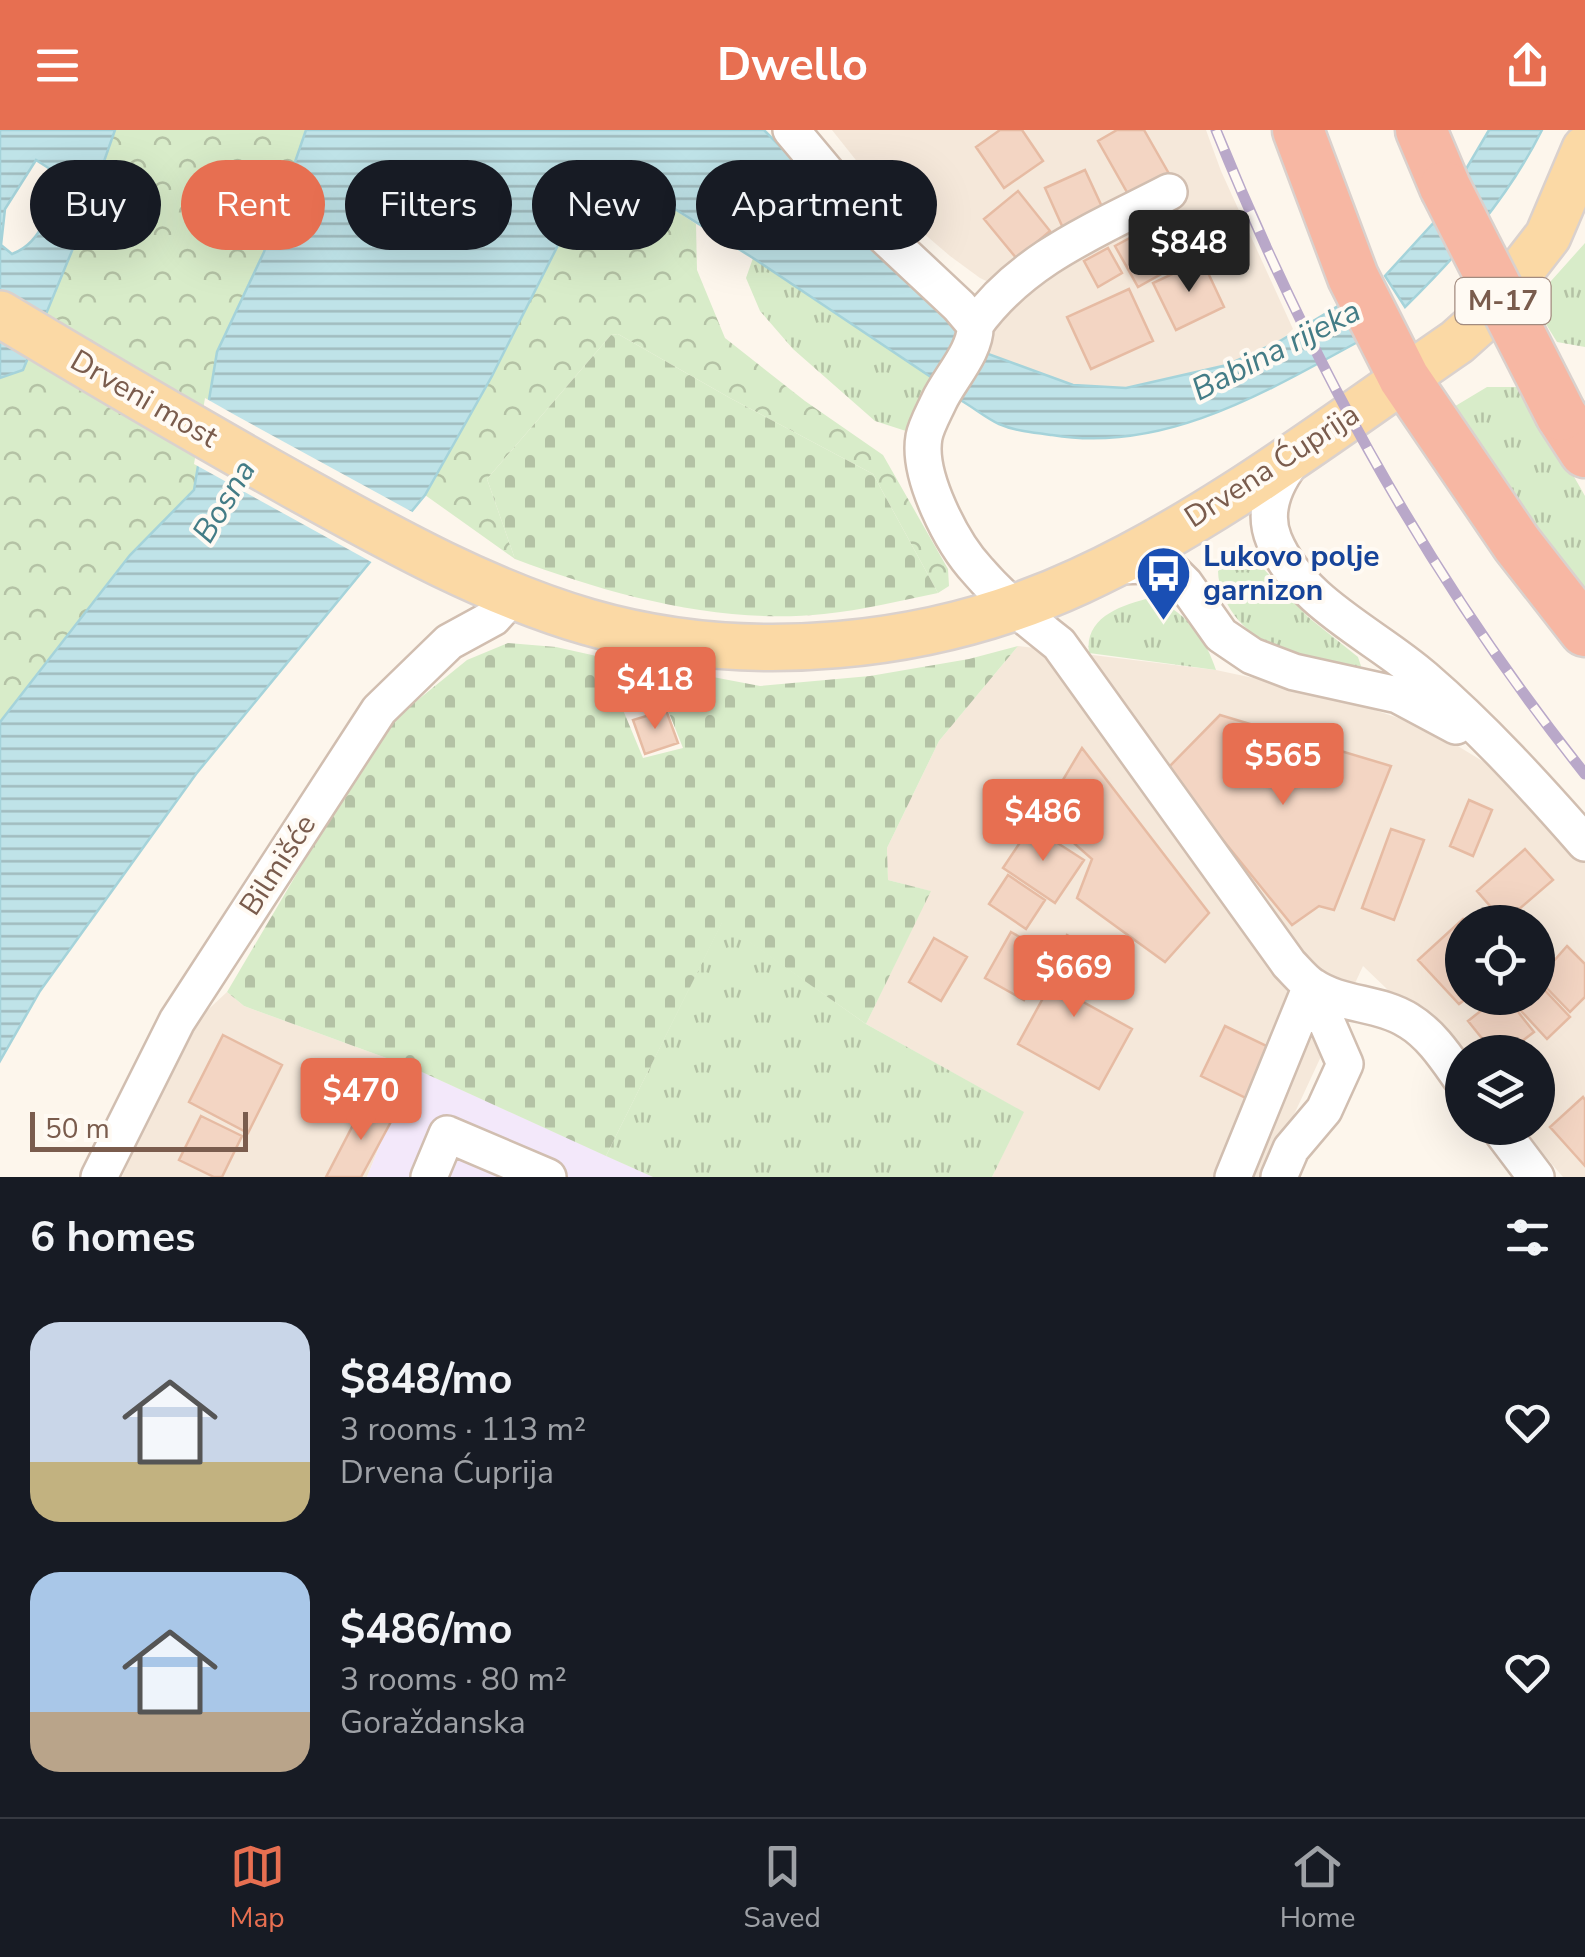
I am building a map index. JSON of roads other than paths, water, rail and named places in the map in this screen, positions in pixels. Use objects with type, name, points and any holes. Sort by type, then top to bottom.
[{"type":"highway","points":[[1298,130],[1353,278],[1396,361],[1517,544],[1585,631]]},
{"type":"highway","name":"M-17","points":[[1421,130],[1445,187],[1573,433]]},
{"type":"main road","name":"Drvena Ćuprija","points":[[448,566],[512,598],[614,628],[710,644],[786,647],[866,642],[1014,608],[1110,566],[1302,449],[1396,361],[1457,342],[1486,316],[1566,226],[1585,148]]},
{"type":"main road","name":"Drveni most","points":[[0,314],[181,422],[350,517],[448,566]]},
{"type":"street","points":[[791,130],[864,217],[960,306],[974,332]]},
{"type":"street","points":[[1169,192],[1029,267],[992,301],[924,437],[934,500],[975,569],[1014,608],[1059,644],[1289,964],[1311,986],[1338,999],[1383,1009],[1409,1021],[1445,1057]]},
{"type":"street","points":[[1302,449],[1284,470],[1269,506],[1272,537],[1296,574],[1320,599],[1424,678],[1585,843]]},
{"type":"street","points":[[1110,566],[1153,565],[1171,570],[1221,635],[1252,656],[1294,672],[1398,695],[1424,706],[1500,752]]},
{"type":"street","name":"Bilmišće","points":[[99,1177],[176,1020],[379,710],[448,642],[493,618],[512,598]]},
{"type":"street","points":[[1234,1177],[1311,986]]},
{"type":"street","points":[[1279,1177],[1291,1148],[1324,1110],[1345,1064],[1311,986]]},
{"type":"street","points":[[429,1177],[447,1134],[548,1177]]},
{"type":"street","points":[[1512,1145],[1536,1177]]},
{"type":"water","points":[[0,130],[115,130],[104,160],[30,160],[30,169],[5,209],[1,245],[12,254],[30,242],[30,250],[72,250],[23,370],[0,378]]},
{"type":"water","name":"Bosna","points":[[306,130],[764,130],[794,160],[696,160],[696,222],[676,210],[676,160],[532,160],[532,250],[556,250],[492,376],[425,495],[196,774],[40,991],[0,1061],[0,722],[130,555],[194,490],[217,352],[265,250],[325,250],[325,160],[296,160]]},
{"type":"water","points":[[1489,130],[1542,130],[1514,179],[1481,224],[1405,307],[1385,276],[1436,220]]},
{"type":"water","points":[[740,250],[883,250],[969,337],[934,379]]},
{"type":"water","name":"Babina rijeka","points":[[1358,294],[1380,330],[1263,392],[1181,425],[1139,435],[1052,435],[1005,426],[960,400],[983,352],[1073,385],[1126,388],[1227,365],[1280,341]]},
{"type":"railway","points":[[1216,130],[1291,300],[1377,466],[1475,624],[1585,774]]},
{"type":"place","name":"Lukovo polje garnizon","points":[[1164,622]]}]
